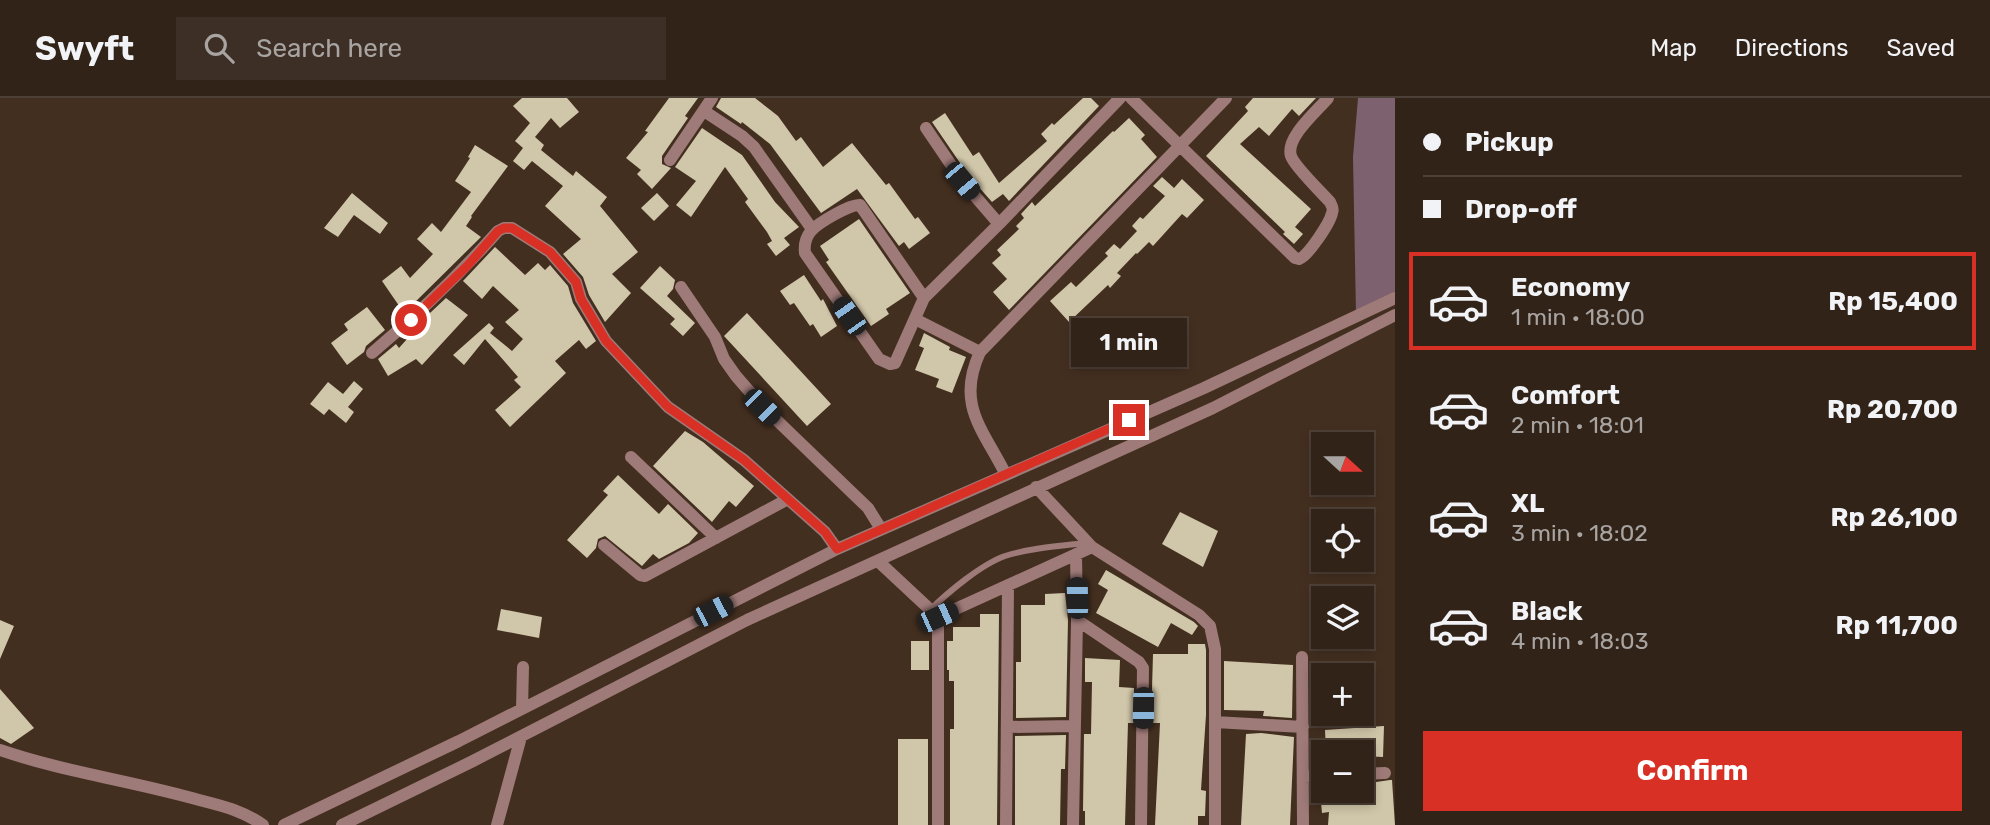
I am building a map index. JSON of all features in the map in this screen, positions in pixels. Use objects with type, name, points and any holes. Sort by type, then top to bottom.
[{"type":"street","points":[[670,160],[712,98]]},
{"type":"street","points":[[924,298],[860,205],[852,205],[812,229],[806,240],[805,253],[881,360],[890,364],[897,361],[924,298],[1120,98]]},
{"type":"street","points":[[1131,98],[1295,258],[1302,259],[1331,217],[1333,208],[1292,160],[1290,149],[1296,134],[1328,98]]},
{"type":"street","points":[[1005,473],[978,422],[970,397],[970,379],[981,352],[1226,98]]},
{"type":"street","points":[[704,111],[754,147],[812,229]]},
{"type":"street","points":[[926,128],[962,181],[999,224]]},
{"type":"street","points":[[372,353],[468,265],[498,231],[512,228],[550,252],[576,282],[581,299],[606,341],[668,407],[744,460],[825,532],[837,549]]},
{"type":"street","points":[[681,287],[715,337],[723,359],[736,376],[762,407],[868,508],[881,529]]},
{"type":"street","points":[[284,825],[522,709],[837,549],[1203,388],[1394,299]]},
{"type":"street","points":[[342,825],[521,737],[747,620],[1213,408],[1395,315]]},
{"type":"street","points":[[915,319],[981,352]]},
{"type":"street","points":[[1203,388],[1213,408]]},
{"type":"street","points":[[631,457],[716,538]]},
{"type":"street","points":[[1037,487],[1090,545],[1208,622],[1215,642],[1215,825]]},
{"type":"street","points":[[604,545],[640,575],[645,576],[788,499]]},
{"type":"street","points":[[934,613],[1008,585],[1090,545]]},
{"type":"street","points":[[1073,825],[1076,554]]},
{"type":"street","points":[[879,562],[934,613],[938,825]]},
{"type":"street","points":[[1006,825],[1008,585]]},
{"type":"street","points":[[737,598],[747,620]]},
{"type":"street","points":[[1077,620],[1139,662],[1143,668],[1141,825]]},
{"type":"street","points":[[1301,657],[1303,825]]},
{"type":"street","points":[[522,709],[523,667]]},
{"type":"street","points":[[1215,722],[1303,727]]},
{"type":"street","points":[[1008,727],[1074,726]]},
{"type":"street","points":[[497,825],[521,737]]},
{"type":"street","points":[[0,750],[37,763],[134,782],[245,812],[264,825]]},
{"type":"street","points":[[1374,773],[1385,773]]},
{"type":"street","points":[[1304,777],[1311,777]]},
{"type":"lane","points":[[934,613],[951,591],[1004,556],[1036,549],[1090,545]]},
{"type":"shaded area","points":[[1358,98],[1395,98],[1395,295],[1356,314],[1353,157]]},
{"type":"building","points":[[522,98],[567,98],[579,112],[560,128],[551,118],[535,137],[544,145],[541,150],[573,176],[576,171],[607,197],[600,206],[638,252],[612,274],[631,293],[605,322],[589,295],[583,277],[563,254],[581,239],[545,206],[563,186],[532,161],[524,170],[513,161],[523,148],[515,141],[530,123],[513,106]]},
{"type":"building","points":[[669,98],[698,98],[662,156],[662,164],[671,168],[652,189],[637,174],[641,170],[626,158],[648,132],[645,131]]},
{"type":"building","points":[[721,98],[755,98],[778,116],[796,141],[801,137],[823,167],[852,143],[886,185],[889,183],[915,219],[918,217],[930,233],[909,249],[904,242],[899,246],[857,189],[821,213],[770,144],[742,122],[741,124],[716,107]]},
{"type":"building","points":[[1083,98],[1091,98],[1099,106],[1009,201],[1003,194],[992,202],[969,176],[932,122],[945,113],[973,156],[979,152],[999,183],[1047,141],[1041,134]]},
{"type":"building","points":[[1253,98],[1316,98],[1299,116],[1292,109],[1269,136],[1259,127],[1240,144],[1311,209],[1295,227],[1303,234],[1294,244],[1283,234],[1285,232],[1206,156],[1248,111],[1245,107]]},
{"type":"building","points":[[1129,118],[1145,135],[1141,139],[1157,157],[1009,310],[993,292],[1007,279],[992,263],[1001,255],[997,250],[1019,229],[1016,226],[1024,218],[1021,214],[1032,202],[1035,206]]},
{"type":"building","points":[[702,128],[742,155],[775,202],[799,227],[784,238],[790,245],[776,256],[767,244],[772,241],[767,232],[745,202],[748,199],[725,167],[691,217],[676,205],[696,181],[675,167]]},
{"type":"building","points":[[475,145],[508,166],[466,226],[481,237],[404,313],[382,281],[401,266],[410,278],[433,254],[417,239],[432,223],[441,232],[471,192],[455,181]]},
{"type":"building","points":[[1162,177],[1174,188],[1182,179],[1204,200],[1187,218],[1182,214],[1153,246],[1149,242],[1136,253],[1117,273],[1121,276],[1110,288],[1108,285],[1069,322],[1050,301],[1071,282],[1076,287],[1108,256],[1105,253],[1114,244],[1120,249],[1137,231],[1132,226],[1140,217],[1143,219],[1165,196],[1153,186]]},
{"type":"building","points":[[352,193],[388,223],[380,234],[354,215],[338,237],[324,228]]},
{"type":"building","points":[[657,193],[669,206],[654,221],[641,208]]},
{"type":"building","points":[[859,219],[910,293],[886,309],[889,314],[871,326],[826,262],[829,260],[820,246]]},
{"type":"building","points":[[495,247],[525,275],[538,263],[545,270],[550,265],[568,286],[573,303],[596,341],[586,349],[579,340],[555,361],[566,373],[510,427],[495,410],[521,387],[514,380],[518,377],[485,339],[464,365],[453,355],[489,323],[494,328],[490,333],[512,351],[523,339],[505,322],[519,310],[493,286],[482,299],[463,281]]},
{"type":"building","points":[[660,266],[675,280],[673,289],[667,296],[695,323],[683,336],[670,324],[675,319],[640,288]]},
{"type":"building","points":[[804,275],[821,301],[823,299],[837,326],[821,337],[813,324],[810,326],[794,303],[790,305],[780,291]]},
{"type":"building","points":[[446,298],[468,315],[422,365],[416,359],[388,376],[378,359],[396,344],[399,348],[415,327]]},
{"type":"building","points":[[367,307],[385,330],[347,365],[331,343],[348,330],[344,324]]},
{"type":"building","points":[[747,313],[831,404],[807,426],[724,336]]},
{"type":"building","points":[[924,333],[950,347],[949,350],[966,357],[952,393],[936,387],[939,379],[915,370],[924,348],[919,346]]},
{"type":"building","points":[[354,381],[363,389],[348,407],[354,412],[346,423],[329,409],[324,415],[310,404],[328,382],[343,394]]},
{"type":"building","points":[[685,431],[703,442],[754,486],[736,507],[729,501],[712,522],[653,466]]},
{"type":"building","points":[[618,475],[659,514],[668,504],[698,533],[689,543],[659,559],[653,554],[642,566],[605,536],[598,539],[596,548],[587,558],[567,540],[608,495],[603,491]]},
{"type":"building","points":[[1180,512],[1218,531],[1203,567],[1162,544]]},
{"type":"building","points":[[1106,570],[1194,622],[1198,626],[1192,635],[1171,623],[1158,647],[1096,613],[1108,590],[1098,584]]},
{"type":"building","points":[[1065,593],[1068,620],[1066,717],[1016,718],[1016,662],[1021,662],[1021,605],[1045,605],[1045,594]]},
{"type":"building","points":[[501,609],[542,617],[539,638],[497,630]]},
{"type":"building","points":[[980,614],[999,614],[997,825],[950,825],[950,729],[954,729],[954,681],[949,681],[947,670],[947,641],[953,641],[953,627],[980,627]]},
{"type":"building","points":[[0,620],[14,626],[0,659]]},
{"type":"building","points":[[911,641],[929,641],[929,670],[911,670]]},
{"type":"building","points":[[1188,644],[1205,644],[1206,650],[1206,715],[1201,790],[1206,791],[1205,816],[1198,816],[1198,825],[1155,825],[1160,723],[1151,723],[1153,654],[1188,654]]},
{"type":"building","points":[[1085,658],[1120,660],[1119,687],[1134,688],[1134,723],[1128,723],[1125,825],[1085,825],[1084,734],[1091,734],[1092,682],[1085,682]]},
{"type":"building","points":[[1224,661],[1293,665],[1292,718],[1263,716],[1264,711],[1224,710]]},
{"type":"building","points":[[0,689],[34,728],[11,744],[0,738]]},
{"type":"building","points":[[1384,726],[1383,757],[1374,757],[1374,740],[1325,740],[1325,730]]},
{"type":"building","points":[[1246,734],[1294,737],[1290,825],[1241,825]]},
{"type":"building","points":[[1066,735],[1065,769],[1061,769],[1060,825],[1015,825],[1015,736]]},
{"type":"building","points":[[898,739],[928,739],[928,825],[898,825]]},
{"type":"building","points":[[1392,780],[1395,825],[1328,825],[1329,812],[1322,813],[1321,803],[1374,803],[1374,782]]},
{"type":"route","points":[[411,320],[468,265],[498,231],[512,228],[550,252],[576,282],[581,299],[606,341],[668,407],[744,460],[825,532],[837,549],[1129,420]]}]
